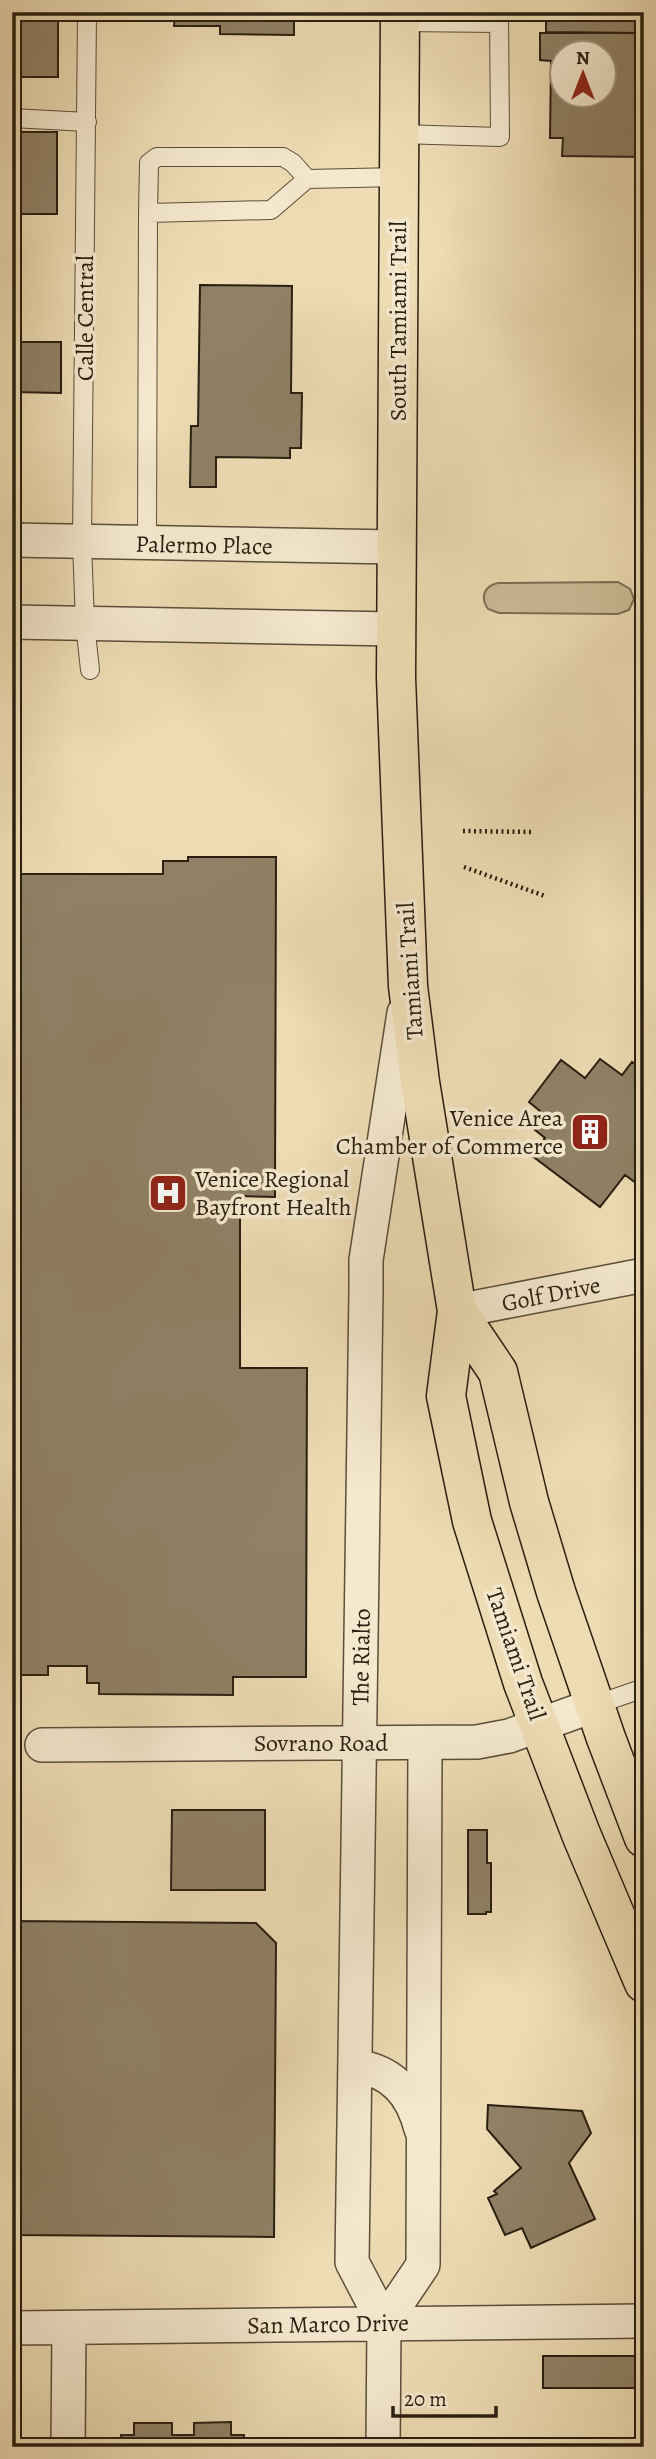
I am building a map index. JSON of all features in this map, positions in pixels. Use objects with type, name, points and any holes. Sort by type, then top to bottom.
[{"type":"main road","name":"South Tamiami Trail","points":[[395,629],[400,17]]},
{"type":"main road","name":"Tamiami Trail","points":[[395,629],[408,986],[420,1082],[457,1311],[446,1396],[472,1521],[523,1683],[581,1834],[644,1983]]},
{"type":"main road","name":"Tamiami Trail","points":[[457,1311],[498,1372],[529,1502],[556,1592],[594,1705],[644,1838]]},
{"type":"street","name":"Palermo Place","points":[[12,540],[396,547]]},
{"type":"street","points":[[12,622],[395,629]]},
{"type":"street","name":"The Rialto","points":[[383,2447],[384,2323],[352,2262],[366,1260],[408,986]]},
{"type":"street","name":"Golf Drive","points":[[457,1311],[644,1275]]},
{"type":"street","name":"Sovrano Road","points":[[42,1745],[477,1742],[509,1735],[594,1705]]},
{"type":"street","points":[[384,2323],[423,2265],[425,1743]]},
{"type":"street","points":[[355,2066],[382,2072],[395,2081],[416,2113],[424,2142]]},
{"type":"street","name":"San Marco Drive","points":[[12,2328],[644,2321]]},
{"type":"street","points":[[68,2447],[69,2328]]},
{"type":"lane","name":"Calle Central","points":[[88,12],[82,543],[90,670]]},
{"type":"lane","points":[[399,134],[500,137],[499,18],[400,17]]},
{"type":"lane","points":[[12,118],[87,122]]},
{"type":"lane","points":[[147,544],[148,167],[151,160],[283,157],[293,163],[307,179]]},
{"type":"lane","points":[[148,213],[271,210],[307,179],[399,177]]},
{"type":"lane","points":[[594,1705],[644,1688]]},
{"type":"path","points":[[463,831],[533,832]]},
{"type":"path","points":[[464,866],[545,896]]},
{"type":"shaded area","points":[[618,582],[630,589],[634,599],[629,610],[618,614],[499,613],[488,609],[484,600],[487,589],[498,583]]},
{"type":"building","points":[[12,12],[58,12],[58,77],[12,77]]},
{"type":"building","points":[[175,12],[305,12],[305,18],[294,18],[294,35],[220,34],[220,26],[174,26]]},
{"type":"building","points":[[546,12],[644,12],[644,33],[546,32]]},
{"type":"building","points":[[540,33],[644,33],[644,157],[562,156],[563,138],[550,138],[550,108],[618,108],[618,38],[548,38],[548,61],[540,60]]},
{"type":"building","points":[[12,132],[57,132],[57,214],[12,214]]},
{"type":"building","points":[[200,285],[292,286],[291,393],[302,393],[301,448],[290,448],[290,458],[216,457],[216,487],[190,487],[191,426],[198,426]]},
{"type":"building","points":[[12,342],[61,342],[61,393],[12,392]]},
{"type":"building","points":[[188,857],[276,857],[275,1197],[240,1196],[240,1368],[307,1368],[306,1677],[233,1677],[233,1695],[99,1694],[99,1683],[87,1683],[87,1666],[48,1666],[48,1675],[12,1675],[12,874],[163,874],[163,861],[188,861]]},
{"type":"building","name":"Venice Area Chamber of Commerce","points":[[600,1059],[622,1075],[632,1062],[644,1071],[644,1189],[625,1175],[600,1207],[531,1155],[545,1138],[529,1125],[540,1111],[529,1102],[561,1060],[585,1078]]},
{"type":"building","points":[[172,1810],[265,1810],[265,1890],[171,1890]]},
{"type":"building","points":[[468,1830],[487,1830],[487,1863],[491,1863],[491,1912],[486,1914],[468,1914]]},
{"type":"building","points":[[12,1921],[256,1923],[276,1943],[274,2237],[12,2235]]},
{"type":"building","points":[[488,2105],[582,2111],[591,2133],[569,2163],[595,2219],[531,2248],[522,2228],[505,2235],[488,2198],[497,2194],[494,2191],[521,2168],[487,2129]]},
{"type":"building","points":[[543,2356],[644,2356],[644,2388],[543,2388]]},
{"type":"building","points":[[12,2411],[18,2411],[17,2447],[12,2447]]},
{"type":"building","points":[[231,2422],[231,2435],[244,2435],[244,2447],[121,2447],[121,2435],[134,2435],[134,2423],[172,2423],[172,2435],[194,2435],[194,2423]]},
{"type":"place","name":"Venice Area Chamber of Commerce","points":[[590,1132]]},
{"type":"place","name":"Venice Regional Bayfront Health","points":[[168,1193]]}]
